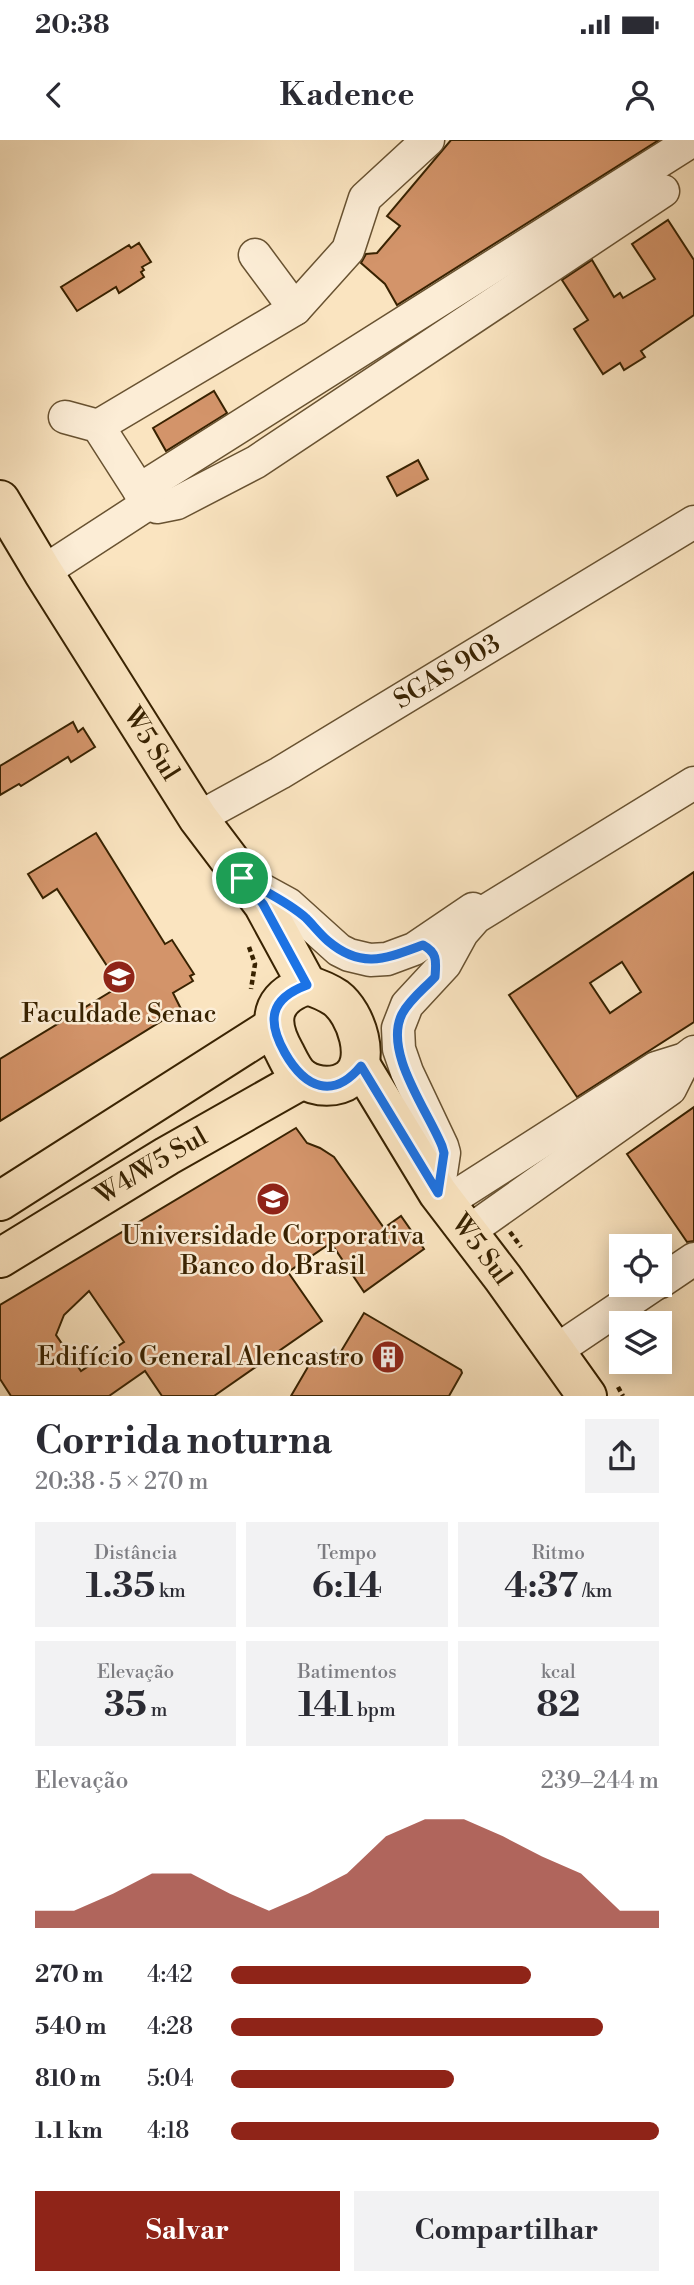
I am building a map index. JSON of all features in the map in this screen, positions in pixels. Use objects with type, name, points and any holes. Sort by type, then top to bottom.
[{"type":"main road","name":"W5 Sul","points":[[0,500],[198,818],[263,904],[307,985]]},
{"type":"main road","points":[[307,985],[338,1000],[351,1019],[362,1045],[361,1066],[351,1077],[338,1085],[323,1086],[303,1079],[291,1064],[273,1027],[276,1009],[283,998],[293,990],[307,985]]},
{"type":"main road","name":"W4/W5 Sul","points":[[0,1201],[273,1027]]},
{"type":"main road","name":"W5 Sul","points":[[361,1066],[450,1209],[587,1396]]},
{"type":"main road","name":"W4/W5 Sul","points":[[0,1258],[167,1156],[303,1079]]},
{"type":"lane","points":[[98,426],[295,309],[348,250],[365,198],[428,140]]},
{"type":"lane","points":[[43,572],[144,497],[693,140]]},
{"type":"lane","points":[[65,417],[98,426],[144,497],[157,507],[177,503],[256,462],[663,191]]},
{"type":"lane","points":[[255,256],[295,309]]},
{"type":"lane","name":"SGAS 903","points":[[198,818],[280,773],[694,522]]},
{"type":"lane","points":[[414,949],[435,933],[694,772]]},
{"type":"lane","points":[[690,1056],[670,1089],[450,1209],[442,1146],[412,1083],[398,1040],[401,1016],[407,1005],[435,977],[450,957],[462,933],[476,917],[694,783]]},
{"type":"lane","points":[[242,878],[288,904],[327,940],[349,955],[379,960],[423,945],[436,955],[435,977]]},
{"type":"lane","points":[[672,1274],[694,1259]]},
{"type":"lane","points":[[554,1352],[636,1297]]},
{"type":"building","points":[[451,140],[659,140],[397,305],[385,284],[361,263],[366,254],[377,253],[400,226],[387,216]]},
{"type":"building","points":[[668,220],[694,260],[694,315],[641,351],[645,357],[624,370],[620,363],[603,374],[574,329],[588,320],[562,280],[592,260],[614,297],[620,293],[623,298],[655,279],[632,244]]},
{"type":"building","points":[[139,243],[151,262],[142,267],[144,277],[119,293],[116,287],[77,311],[61,287],[129,245],[131,248]]},
{"type":"building","points":[[214,391],[227,413],[166,451],[153,428]]},
{"type":"building","points":[[418,460],[428,479],[397,496],[387,477]]},
{"type":"building","points":[[73,722],[78,732],[83,728],[95,747],[71,762],[68,757],[21,786],[19,784],[0,795],[0,766]]},
{"type":"building","points":[[96,833],[165,944],[172,940],[194,974],[190,976],[193,981],[173,993],[181,1009],[0,1121],[0,1059],[120,986],[57,889],[43,898],[28,874]]},
{"type":"building","points":[[694,872],[694,1022],[577,1097],[509,995]],"holes":[[[622,962],[641,992],[610,1013],[590,983]]]},
{"type":"building","points":[[694,1107],[694,1241],[687,1242],[627,1154]]},
{"type":"building","points":[[296,1128],[307,1143],[334,1157],[384,1228],[401,1216],[424,1249],[364,1292],[331,1243],[288,1272],[322,1321],[214,1396],[162,1396],[145,1371],[109,1396],[11,1396],[0,1379],[0,1305]],"holes":[[[89,1291],[124,1342],[81,1371],[56,1335],[64,1315]]]},
{"type":"building","name":"Edifício General Alencastro","points":[[364,1313],[461,1370],[462,1373],[449,1396],[291,1396],[316,1353],[334,1363]]},
{"type":"place","name":"Faculdade Senac","points":[[119,977]]},
{"type":"place","name":"Universidade Corporativa Banco do Brasil","points":[[273,1199]]},
{"type":"place","name":"Edifício General Alencastro","points":[[388,1357]]},
{"type":"route","points":[[242,878],[288,904],[327,940],[349,955],[370,960],[387,959],[423,945],[436,955],[435,977],[407,1005],[401,1016],[398,1040],[412,1083],[444,1153],[438,1193],[361,1066],[351,1077],[338,1085],[323,1086],[303,1079],[291,1064],[273,1027],[276,1009],[283,998],[293,990],[307,985],[263,904],[242,878]]}]
